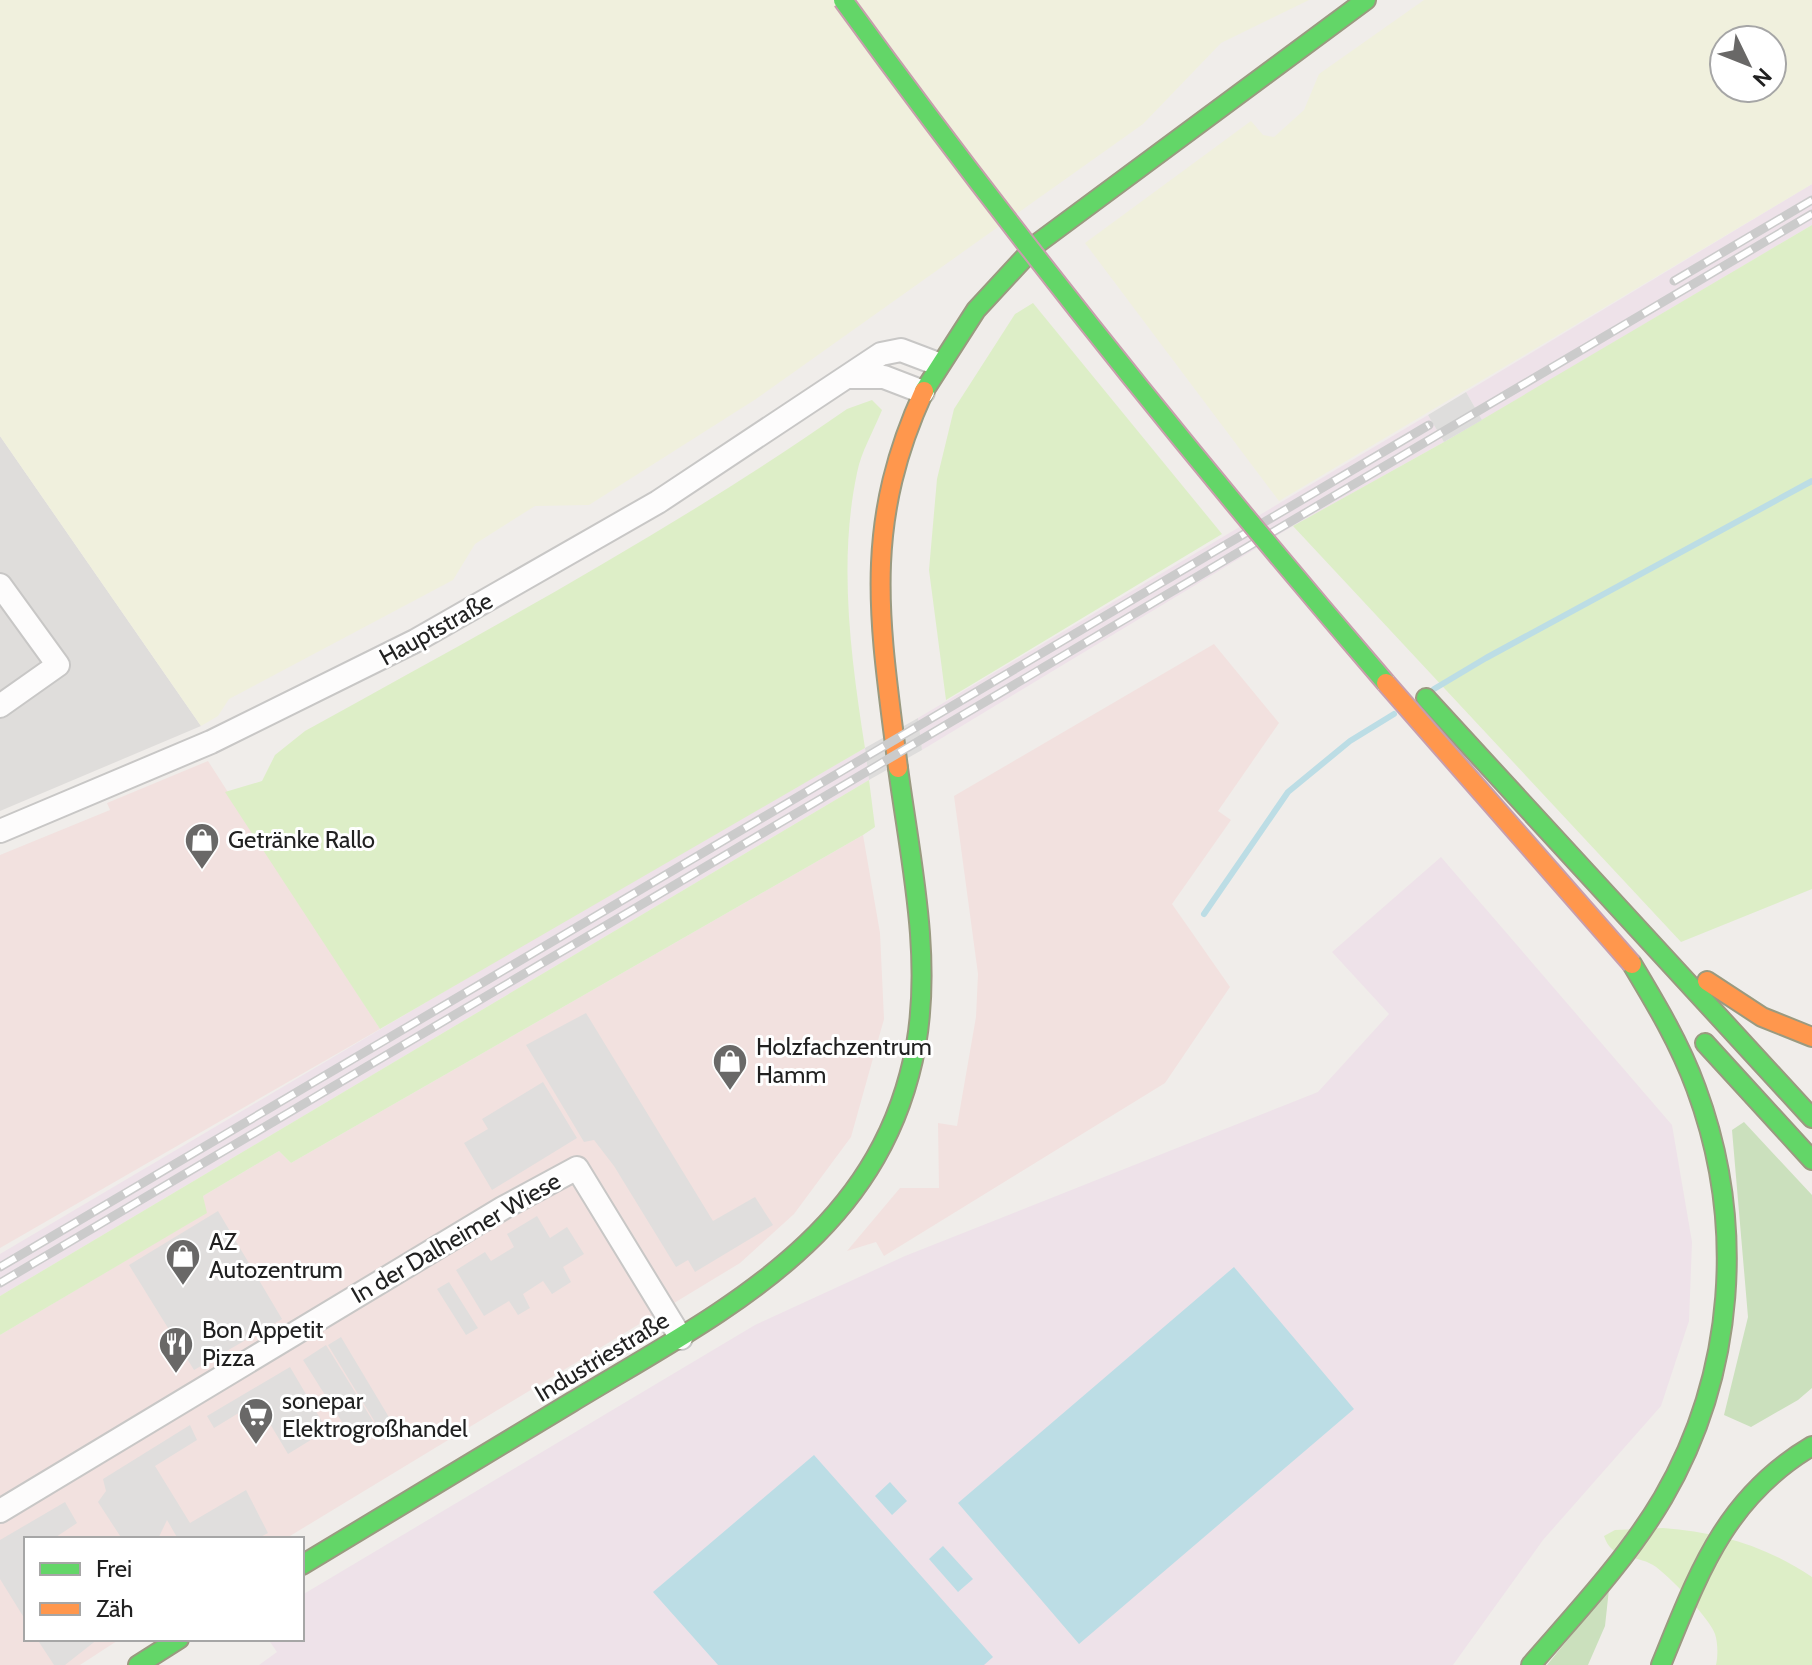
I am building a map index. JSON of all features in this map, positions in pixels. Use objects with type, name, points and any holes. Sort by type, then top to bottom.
[{"type":"main road","points":[[843,0],[1017,235],[1173,433],[1353,648],[1632,964],[1812,1160]]},
{"type":"main road","name":"Industriestraße","points":[[304,1564],[681,1338],[771,1280],[815,1240],[853,1194],[883,1143],[912,1058],[921,999],[921,961],[883,644],[879,559],[897,460],[923,392],[938,364],[992,288],[1038,243],[1366,0]]},
{"type":"main road","points":[[1035,220],[1064,257]]},
{"type":"main road","points":[[1416,686],[1812,1118]]},
{"type":"main road","points":[[1630,922],[1739,1004],[1812,1037]]},
{"type":"main road","points":[[1531,1665],[1637,1536],[1686,1456],[1717,1367],[1729,1274],[1728,1227],[1712,1135],[1672,1032],[1632,964]]},
{"type":"main road","points":[[1661,1665],[1710,1550],[1724,1525],[1761,1482],[1812,1446]]},
{"type":"main road","points":[[138,1665],[176,1641]]},
{"type":"street","name":"Hauptstraße","points":[[0,831],[223,736],[403,648],[658,502],[869,360],[891,351],[910,352],[938,364]]},
{"type":"street","points":[[847,377],[884,377],[923,392]]},
{"type":"street","points":[[0,585],[58,665],[0,706]]},
{"type":"street","name":"In der Dalheimer Wiese","points":[[0,1511],[503,1208],[577,1168],[681,1338]]},
{"type":"shaded area","points":[[1812,184],[1812,225],[1482,420],[1466,392]]},
{"type":"shaded area","points":[[1428,415],[1444,442],[1293,526],[922,750],[918,718]]},
{"type":"shaded area","points":[[0,436],[201,726],[0,811]]},
{"type":"shaded area","points":[[1214,644],[1279,723],[1218,811],[1231,820],[1172,904],[1230,987],[1165,1083],[884,1256],[876,1242],[847,1251],[900,1188],[939,1188],[938,1123],[957,1126],[976,1017],[978,974],[954,796]]},
{"type":"shaded area","points":[[865,748],[869,780],[0,1296],[0,1254],[589,906]]},
{"type":"shaded area","points":[[208,761],[380,1029],[0,1248],[0,855],[110,810],[107,803]]},
{"type":"shaded area","points":[[863,835],[880,933],[884,1019],[851,1137],[794,1214],[740,1263],[288,1537],[24,1537],[24,1641],[117,1641],[80,1665],[0,1665],[0,1335],[206,1213],[203,1196],[279,1151],[291,1163]]},
{"type":"shaded area","points":[[1441,857],[1672,1125],[1692,1242],[1689,1321],[1661,1406],[1543,1540],[1453,1665],[259,1665],[277,1652],[269,1641],[304,1641],[304,1594],[755,1325],[905,1256],[1318,1092],[1389,1014],[1332,952]]},
{"type":"shaded area","points":[[586,1013],[713,1221],[755,1197],[773,1225],[695,1272],[688,1260],[676,1267],[614,1166],[594,1140],[584,1142],[526,1045]]},
{"type":"shaded area","points":[[543,1082],[577,1138],[492,1190],[464,1143],[488,1129],[482,1119]]},
{"type":"shaded area","points":[[218,1211],[282,1319],[194,1370],[129,1265]]},
{"type":"shaded area","points":[[537,1216],[550,1238],[567,1227],[584,1254],[563,1267],[571,1282],[552,1294],[543,1281],[523,1294],[530,1308],[518,1315],[509,1301],[484,1316],[456,1270],[485,1252],[491,1261],[514,1247],[507,1234]]},
{"type":"shaded area","points":[[449,1282],[478,1328],[466,1335],[437,1289]]},
{"type":"shaded area","points":[[341,1337],[390,1419],[378,1427],[328,1345]]},
{"type":"shaded area","points":[[326,1345],[376,1426],[352,1438],[303,1360]]},
{"type":"shaded area","points":[[290,1367],[327,1430],[288,1454],[257,1402],[214,1428],[207,1416]]},
{"type":"shaded area","points":[[190,1425],[197,1440],[155,1466],[190,1523],[246,1490],[268,1533],[261,1537],[177,1537],[167,1520],[159,1537],[121,1537],[98,1502],[106,1491],[103,1479]]},
{"type":"shaded area","points":[[65,1502],[77,1523],[56,1537],[24,1537],[24,1618],[0,1579],[0,1540]]},
{"type":"shaded area","points":[[38,1641],[95,1641],[65,1665],[54,1665]]},
{"type":"green space","points":[[0,0],[1309,0],[1221,43],[1143,124],[756,399],[589,505],[535,506],[475,544],[453,580],[229,699],[218,716],[201,726],[0,436]]},
{"type":"green space","points":[[1424,0],[1812,0],[1812,184],[1279,501],[1085,243],[1251,121],[1263,135],[1274,137],[1304,110],[1319,74]]},
{"type":"green space","points":[[1812,225],[1812,889],[1681,942],[1293,526],[1444,442]]},
{"type":"green space","points":[[1033,303],[1222,534],[946,700],[929,570],[937,479],[954,409],[1015,314]]},
{"type":"green space","points":[[872,400],[882,410],[857,473],[851,507],[847,576],[851,645],[865,748],[380,1029],[225,792],[262,781],[275,755],[305,731],[580,577],[715,496],[847,409]]},
{"type":"green space","points":[[869,780],[875,827],[863,835],[291,1163],[279,1151],[203,1196],[207,1213],[0,1335],[0,1296]]},
{"type":"green space","points":[[1744,1122],[1812,1195],[1812,1388],[1798,1400],[1751,1427],[1724,1415],[1748,1317],[1732,1130]]},
{"type":"green space","points":[[1663,1528],[1741,1542],[1777,1557],[1812,1577],[1812,1665],[1716,1665],[1715,1634],[1697,1608],[1660,1570],[1612,1550],[1604,1536],[1615,1530]]},
{"type":"green space","points":[[1609,1589],[1605,1626],[1588,1665],[1547,1665]]},
{"type":"water","points":[[1234,1267],[1354,1409],[1079,1644],[958,1503]]},
{"type":"water","points":[[814,1455],[993,1657],[984,1665],[718,1665],[653,1592]]},
{"type":"water","points":[[890,1482],[907,1501],[892,1515],[875,1496]]},
{"type":"water","points":[[943,1546],[973,1579],[958,1592],[929,1559]]},
{"type":"pier","points":[[1466,392],[1482,420],[1444,442],[1428,415]]},
{"type":"pier","points":[[918,718],[922,750],[869,780],[865,748]]},
{"type":"waterway","points":[[1434,689],[1812,481]]},
{"type":"waterway","points":[[1204,914],[1288,792],[1350,741],[1394,714]]},
{"type":"railway","points":[[1674,281],[1812,200]]},
{"type":"railway","points":[[0,1283],[1812,214]]},
{"type":"railway","points":[[0,1267],[1429,425]]},
{"type":"traffic: fast","points":[[843,0],[973,175],[1107,347],[1386,683]]},
{"type":"traffic: fast","points":[[924,391],[976,310],[1038,243],[1366,0]]},
{"type":"traffic: fast","points":[[1426,698],[1812,1118]]},
{"type":"traffic: fast","points":[[304,1564],[738,1300],[787,1261],[831,1218],[869,1169],[897,1112],[916,1045],[920,1011],[922,976],[918,906],[898,768]]},
{"type":"traffic: fast","points":[[1531,1665],[1618,1564],[1663,1498],[1687,1450],[1706,1401],[1718,1349],[1725,1297],[1727,1244],[1722,1192],[1712,1139],[1683,1056],[1632,964]]},
{"type":"traffic: fast","points":[[1705,1043],[1812,1160]]},
{"type":"traffic: fast","points":[[1661,1665],[1702,1570],[1735,1514],[1782,1467],[1812,1446]]},
{"type":"traffic: fast","points":[[138,1665],[176,1641]]},
{"type":"traffic: slow","points":[[898,768],[882,622],[883,533],[891,487],[904,441],[924,391]]},
{"type":"traffic: slow","points":[[1386,683],[1632,964]]},
{"type":"traffic: slow","points":[[1707,981],[1762,1017],[1812,1037]]},
{"type":"place","name":"Getränke Rallo","points":[[202,871]]},
{"type":"place","name":"Holzfachzentrum Hamm","points":[[730,1092]]},
{"type":"place","name":"AZ Autozentrum","points":[[183,1287]]},
{"type":"place","name":"Bon Appetit Pizza","points":[[176,1375]]},
{"type":"place","name":"sonepar Elektrogroßhandel","points":[[256,1446]]}]
